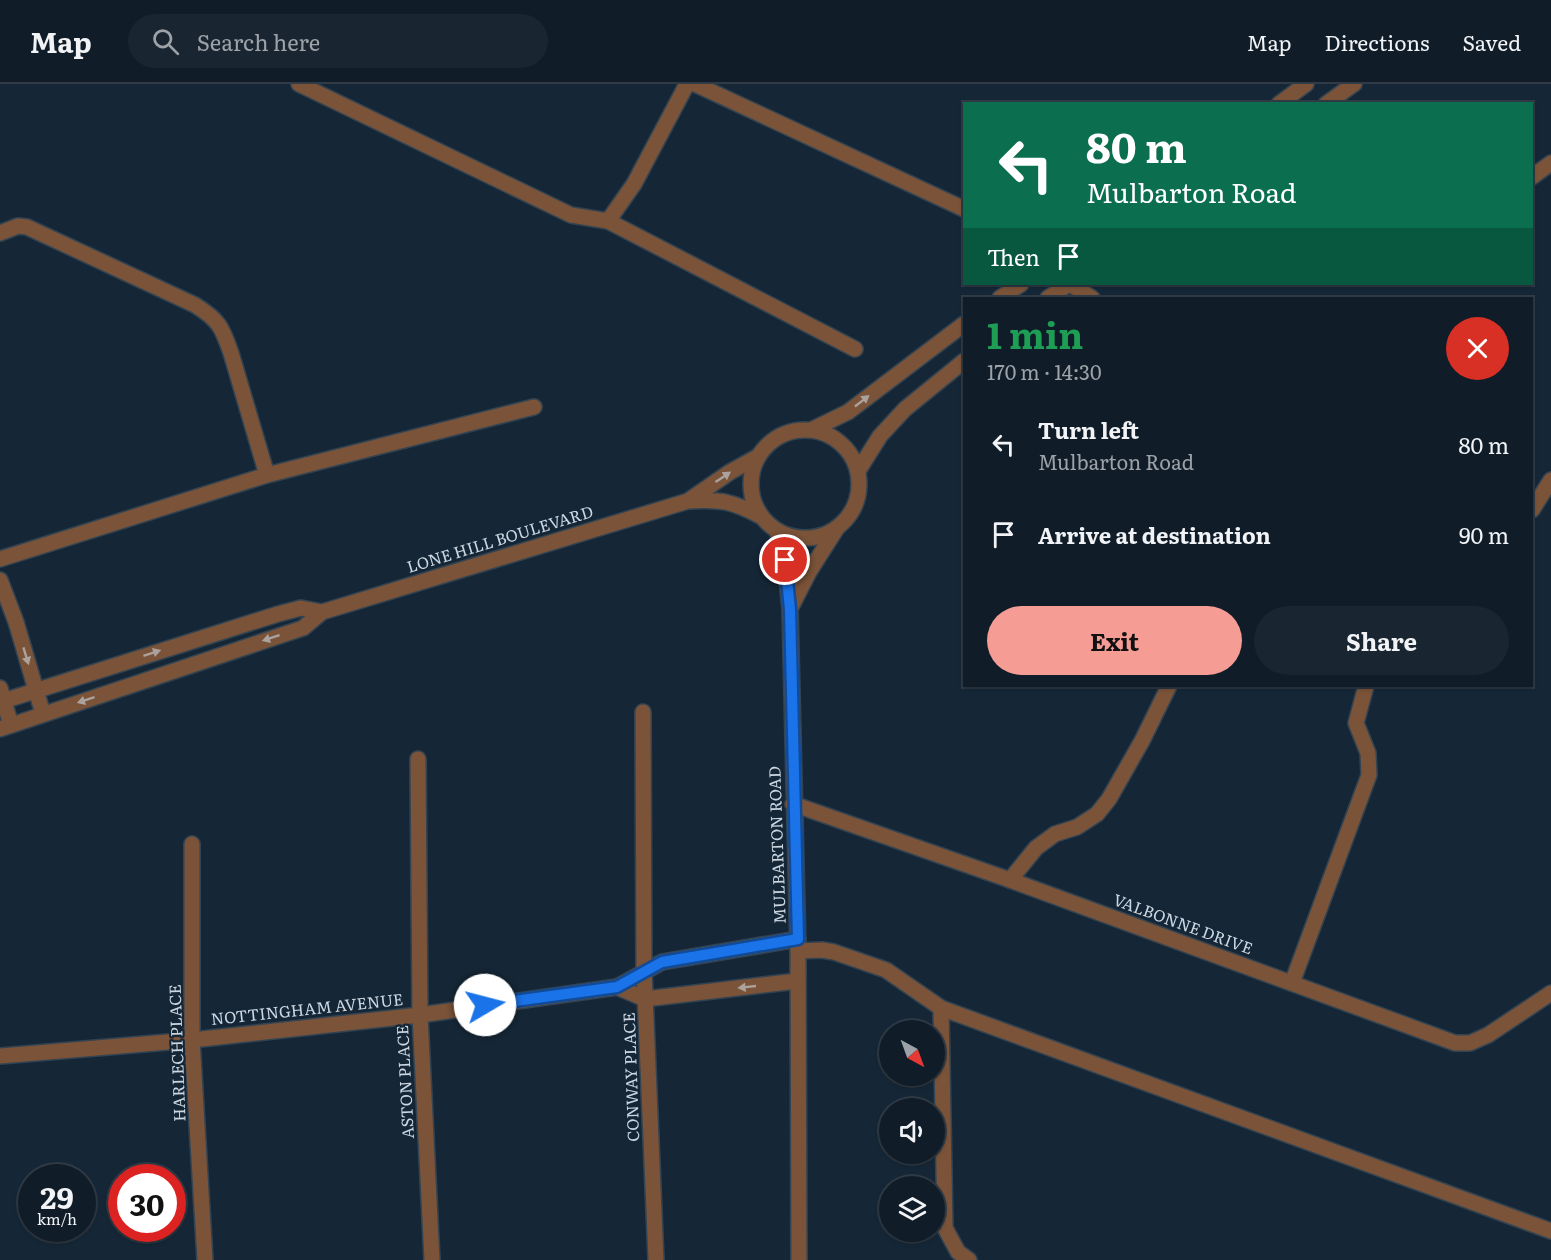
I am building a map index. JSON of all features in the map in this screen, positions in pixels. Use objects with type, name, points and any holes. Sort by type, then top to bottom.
[{"type":"street","points":[[299,84],[571,215],[608,221],[855,349]]},
{"type":"street","points":[[608,221],[634,184],[687,84]]},
{"type":"street","points":[[695,84],[963,209]]},
{"type":"street","points":[[1282,102],[1306,84]]},
{"type":"street","points":[[1329,102],[1354,84]]},
{"type":"street","points":[[1533,176],[1551,163]]},
{"type":"street","points":[[0,233],[18,226],[27,227],[195,305],[214,317],[224,333],[231,353],[267,475]]},
{"type":"street","points":[[1002,297],[1020,285]]},
{"type":"street","points":[[1050,297],[1068,285]]},
{"type":"street","points":[[1072,285],[1090,297]]},
{"type":"street","points":[[759,456],[773,441],[782,436],[791,432],[811,430],[848,412],[963,325]]},
{"type":"street","name":"MULBARTON ROAD","points":[[790,609],[809,572],[837,528],[852,512],[859,492],[858,471],[880,436],[905,409],[963,362]]},
{"type":"street","points":[[0,560],[267,475],[534,407]]},
{"type":"street","points":[[811,430],[832,436],[849,451],[858,471]]},
{"type":"street","name":"MULBARTON ROAD","points":[[759,456],[752,476],[753,497],[762,516],[777,531],[785,560],[790,609],[798,945],[799,1260]]},
{"type":"street","name":"LONE HILL BOULEVARD","points":[[688,501],[730,472],[759,456]]},
{"type":"street","points":[[1533,508],[1551,480]]},
{"type":"street","name":"LONE HILL BOULEVARD","points":[[5,727],[303,628],[322,612],[688,501],[726,501],[762,516]]},
{"type":"street","points":[[777,531],[797,538],[818,537],[837,528]]},
{"type":"street","points":[[0,580],[16,622],[43,714]]},
{"type":"street","name":"LONE HILL BOULEVARD","points":[[1,697],[36,690],[278,614],[301,608],[322,612]]},
{"type":"street","points":[[1010,880],[1036,848],[1055,834],[1077,827],[1097,814],[1109,799],[1142,741],[1169,687]]},
{"type":"street","points":[[1292,983],[1369,775],[1368,753],[1356,723],[1366,687]]},
{"type":"street","points":[[1,697],[5,727]]},
{"type":"street","name":"CONWAY PLACE","points":[[643,712],[644,970],[656,1260]]},
{"type":"street","name":"ASTON PLACE","points":[[418,759],[420,1015],[432,1260]]},
{"type":"street","name":"VALBONNE DRIVE","points":[[793,804],[1010,880],[1455,1043],[1470,1043],[1488,1035],[1551,993]]},
{"type":"street","name":"HARLECH PLACE","points":[[192,844],[192,1040],[205,1260]]},
{"type":"street","name":"NOTTINGHAM AVENUE","points":[[0,1056],[192,1040],[420,1015],[617,987],[662,962],[798,945],[834,952],[886,969],[940,1008],[1551,1231]]},
{"type":"street","points":[[617,987],[645,999],[797,981]]},
{"type":"street","points":[[940,1008],[945,1228],[958,1252],[969,1260]]},
{"type":"route","points":[[485,1005],[617,987],[662,962],[798,939],[790,609],[785,560]]}]
